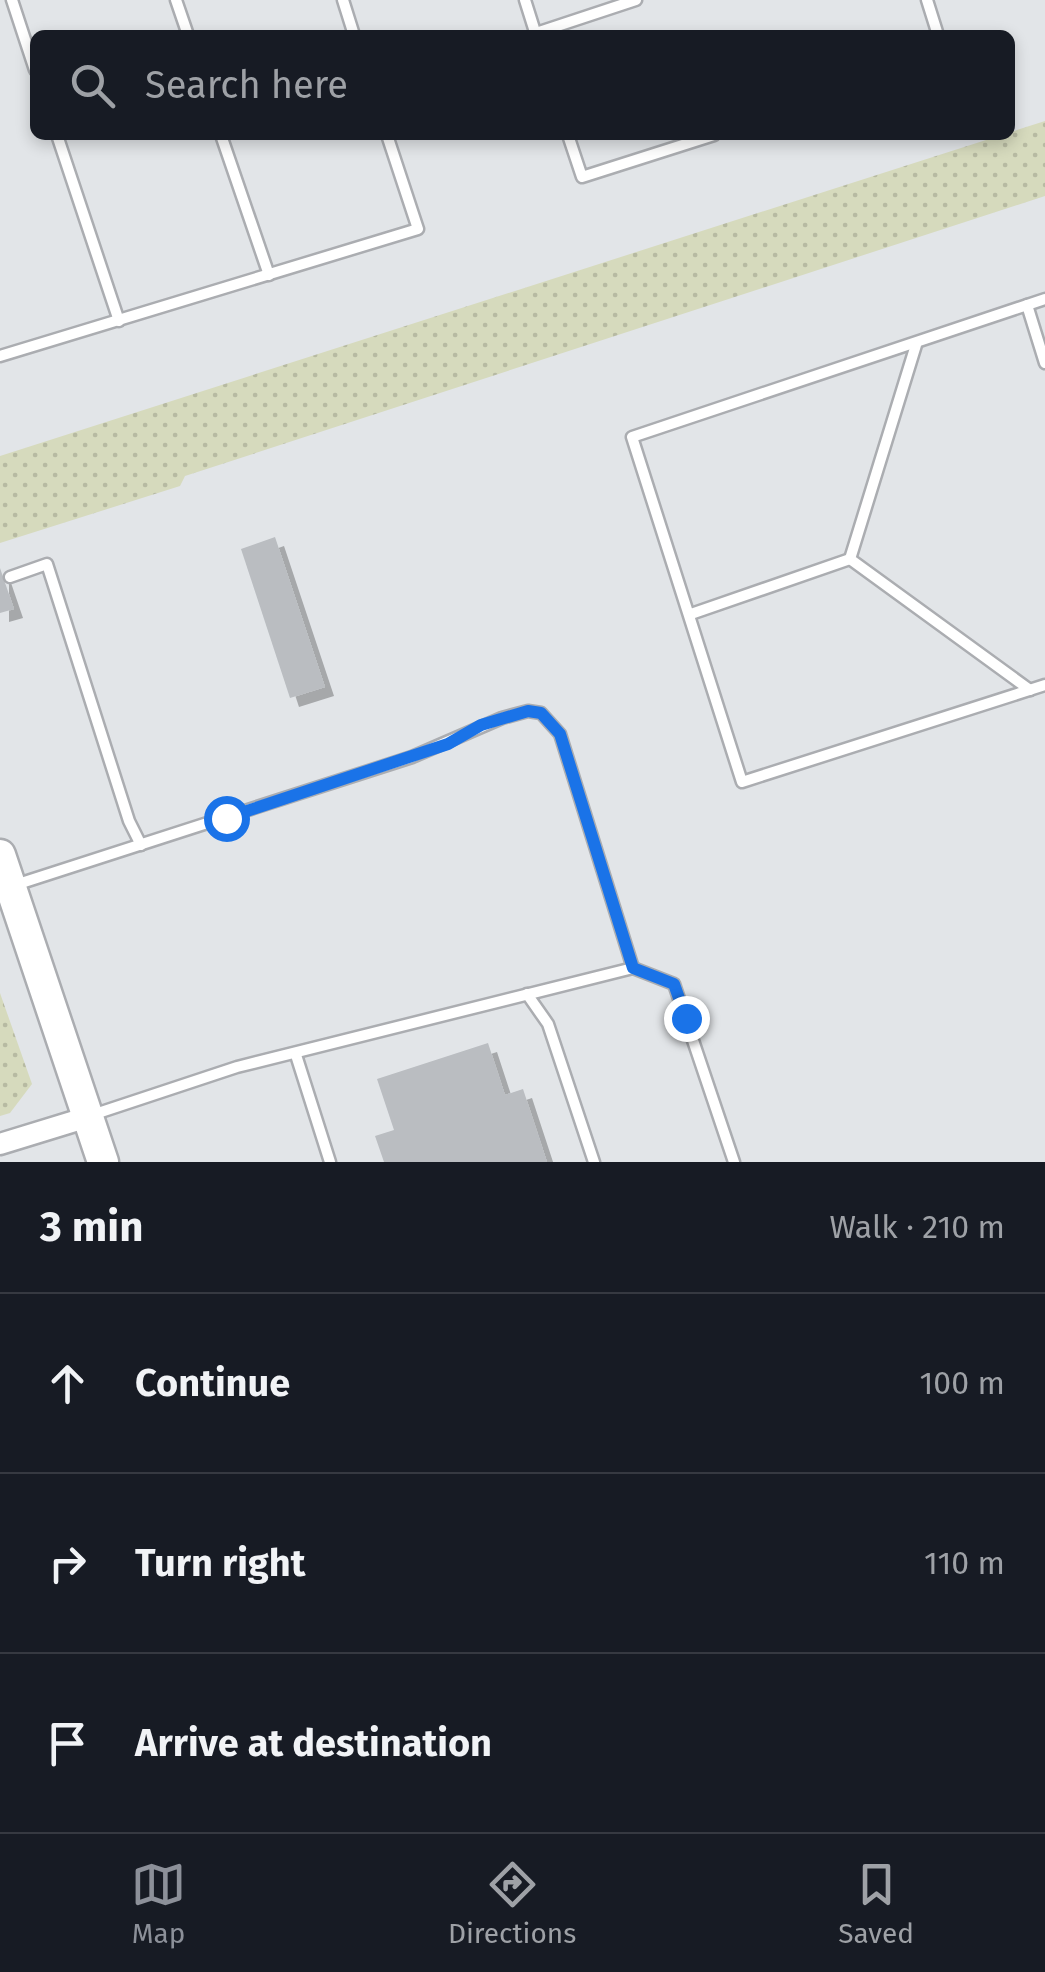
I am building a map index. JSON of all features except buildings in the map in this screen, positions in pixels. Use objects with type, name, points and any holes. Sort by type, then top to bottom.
[{"type":"main road","points":[[0,855],[102,1162]]},
{"type":"street","points":[[0,1144],[88,1116]]},
{"type":"lane","points":[[12,0],[30,55]]},
{"type":"lane","points":[[176,0],[186,30]]},
{"type":"lane","points":[[342,0],[352,30]]},
{"type":"lane","points":[[525,0],[535,30]]},
{"type":"lane","points":[[548,30],[636,0]]},
{"type":"lane","points":[[927,0],[936,30]]},
{"type":"lane","points":[[59,140],[119,321]]},
{"type":"lane","points":[[224,140],[269,275]]},
{"type":"lane","points":[[0,356],[418,229],[389,140]]},
{"type":"lane","points":[[570,140],[582,177],[698,140]]},
{"type":"lane","points":[[1045,299],[632,438],[742,782],[1045,685]]},
{"type":"lane","points":[[1027,305],[1045,364]]},
{"type":"lane","points":[[850,560],[916,345]]},
{"type":"lane","points":[[691,614],[850,560]]},
{"type":"lane","points":[[850,560],[1030,690]]},
{"type":"lane","points":[[10,577],[47,564],[129,821],[141,845]]},
{"type":"lane","points":[[11,887],[448,744],[502,718],[528,711],[541,713],[560,734],[633,968]]},
{"type":"lane","points":[[88,1116],[237,1067],[633,968],[674,984],[734,1162]]},
{"type":"lane","points":[[528,994],[548,1024],[594,1162]]},
{"type":"lane","points":[[296,1055],[330,1162]]},
{"type":"green space","points":[[1045,121],[1045,196],[185,476],[180,486],[0,543],[0,456],[986,140],[1015,140],[1015,131]]},
{"type":"green space","points":[[0,993],[32,1084],[10,1113],[0,1116]]},
{"type":"route","points":[[226,818],[448,744],[481,725],[528,711],[541,713],[560,734],[633,968],[674,984],[686,1018]]}]
